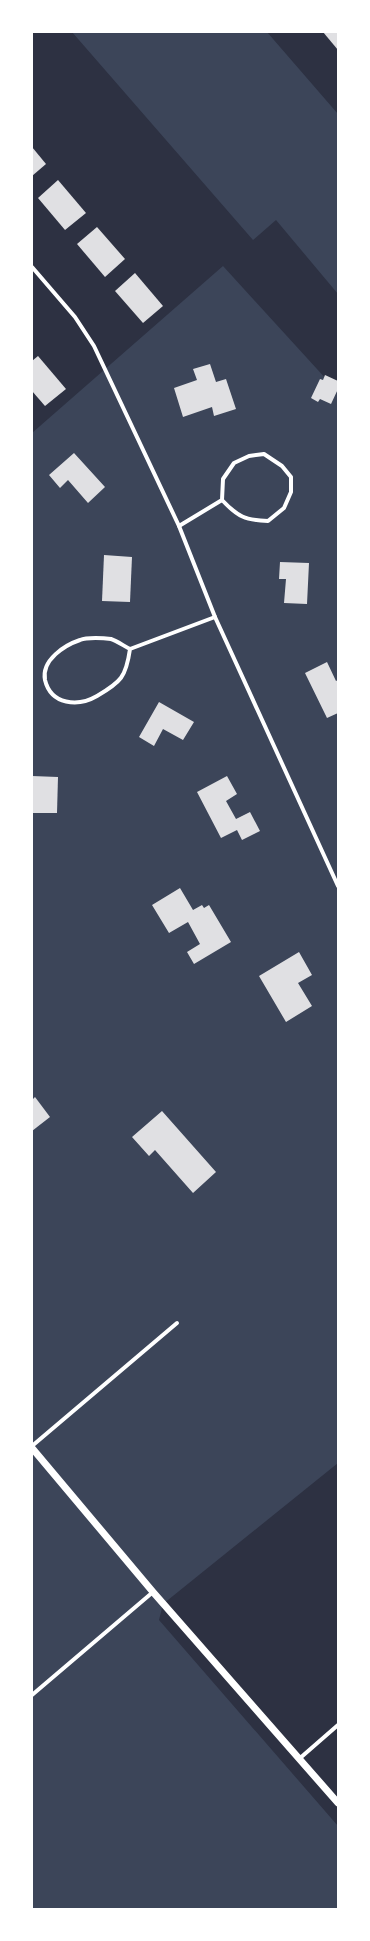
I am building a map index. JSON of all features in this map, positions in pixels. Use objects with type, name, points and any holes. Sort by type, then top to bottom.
[{"type":"street","points":[[32,266],[75,317],[94,346],[179,526],[215,617],[338,886]]},
{"type":"street","points":[[264,454],[282,466],[291,477],[291,492],[284,508],[268,521],[251,520],[236,514],[222,500],[223,479],[234,463],[250,456],[264,454]]},
{"type":"street","points":[[179,526],[222,500]]},
{"type":"street","points":[[130,649],[127,670],[113,687],[88,701],[68,703],[53,695],[45,679],[47,666],[54,653],[81,639],[111,639],[130,649],[215,617]]},
{"type":"street","points":[[177,1323],[32,1447],[152,1592],[338,1803]]},
{"type":"street","points":[[32,1696],[152,1592]]},
{"type":"street","points":[[299,1759],[338,1725]]},
{"type":"shaded area","points":[[72,32],[267,32],[338,114],[338,294],[276,220],[253,240]]},
{"type":"shaded area","points":[[223,266],[338,392],[338,1463],[163,1604],[159,1620],[338,1826],[338,1909],[32,1909],[32,433]]},
{"type":"building","points":[[323,32],[338,32],[338,50]]},
{"type":"building","points":[[32,147],[46,164],[32,176]]},
{"type":"building","points":[[58,180],[86,213],[65,230],[38,198]]},
{"type":"building","points":[[97,227],[125,259],[105,277],[77,244]]},
{"type":"building","points":[[135,273],[163,306],[143,323],[115,291]]},
{"type":"building","points":[[38,356],[66,389],[45,406],[32,391],[32,361]]},
{"type":"building","points":[[210,364],[216,382],[226,379],[236,409],[214,416],[212,407],[183,417],[174,388],[197,380],[193,369]]},
{"type":"building","points":[[325,375],[338,381],[338,389],[331,404],[320,399],[318,402],[311,398],[320,379],[323,380]]},
{"type":"building","points":[[74,453],[105,487],[88,503],[68,480],[60,488],[49,475]]},
{"type":"building","points":[[104,555],[132,557],[130,602],[102,601]]},
{"type":"building","points":[[280,562],[309,563],[307,604],[284,603],[286,579],[279,579]]},
{"type":"building","points":[[327,662],[336,681],[338,680],[338,713],[327,718],[305,673]]},
{"type":"building","points":[[159,702],[194,722],[183,740],[163,729],[154,746],[139,737]]},
{"type":"building","points":[[32,776],[58,777],[57,813],[32,813]]},
{"type":"building","points":[[227,776],[237,794],[226,801],[236,819],[250,812],[260,831],[242,840],[237,830],[221,838],[197,792]]},
{"type":"building","points":[[180,888],[193,910],[202,905],[204,908],[209,905],[231,942],[194,964],[187,952],[200,944],[188,922],[169,933],[152,905]]},
{"type":"building","points":[[299,952],[312,975],[298,983],[312,1006],[286,1022],[259,976]]},
{"type":"building","points":[[35,1097],[50,1117],[32,1131],[32,1100]]},
{"type":"building","points":[[162,1111],[216,1172],[193,1193],[155,1150],[149,1156],[132,1137]]}]
